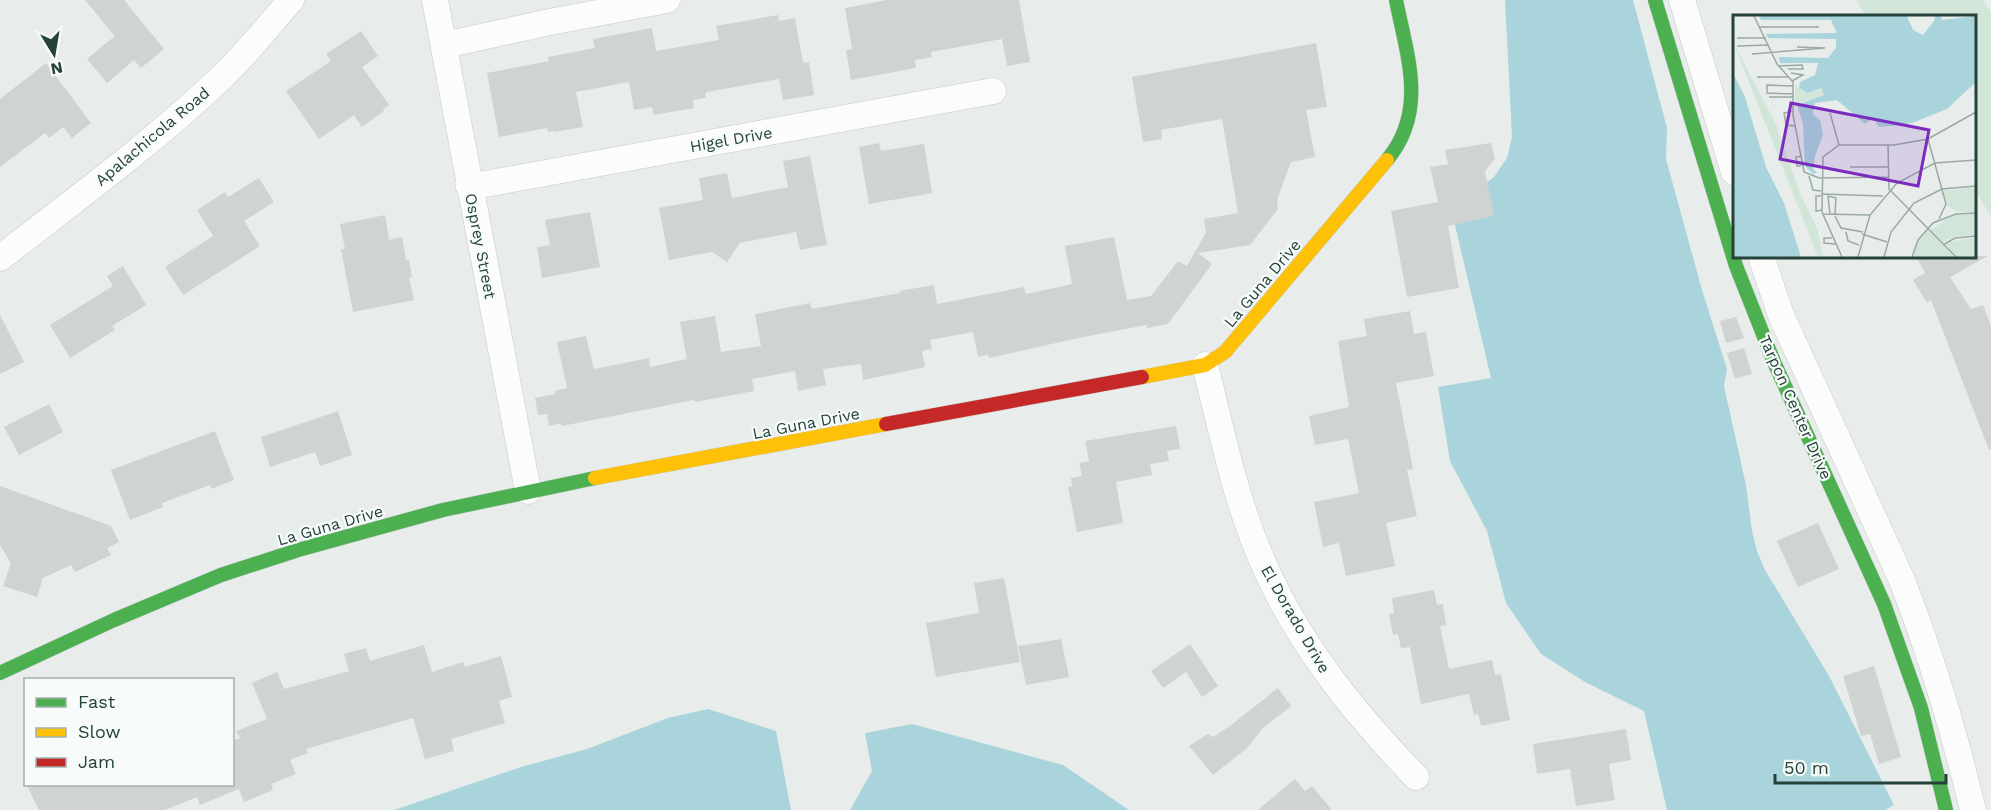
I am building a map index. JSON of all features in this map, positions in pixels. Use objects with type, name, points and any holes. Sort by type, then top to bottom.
[{"type":"street","name":"Apalachicola Road","points":[[0,258],[141,148],[188,108],[225,74],[291,0]]},
{"type":"street","name":"Osprey Street","points":[[435,0],[528,491]]},
{"type":"street","points":[[444,45],[667,0]]},
{"type":"street","name":"La Guna Drive","points":[[0,673],[114,620],[221,575],[364,531],[443,510],[528,491],[1205,365],[1225,352],[1391,155],[1405,131],[1411,111],[1412,94],[1396,0]]},
{"type":"street","name":"Tarpon Center Drive","points":[[1655,0],[1733,256]]},
{"type":"street","points":[[1682,0],[1733,169]]},
{"type":"street","name":"Higel Drive","points":[[469,187],[993,91]]},
{"type":"street","name":"Tarpon Center Drive","points":[[1734,258],[1774,362],[1884,604],[1917,697],[1946,810]]},
{"type":"street","name":"Tarpon Center Drive","points":[[1762,258],[1781,315],[1916,615],[1956,739],[1973,810]]},
{"type":"street","name":"El Dorado Drive","points":[[1205,365],[1244,514],[1279,596],[1314,656],[1342,694],[1416,777]]},
{"type":"green space","points":[[1856,0],[1983,0],[1991,13],[1991,216],[1976,192],[1976,15],[1865,15]]},
{"type":"water","points":[[1505,0],[1633,0],[1667,128],[1666,159],[1702,290],[1727,369],[1724,386],[1746,485],[1757,551],[1765,570],[1829,676],[1894,805],[1885,810],[1667,810],[1644,711],[1585,682],[1541,654],[1506,603],[1487,531],[1450,461],[1438,387],[1491,378],[1455,225],[1481,187],[1494,177],[1507,158],[1512,137]]},
{"type":"water","points":[[708,709],[776,731],[791,810],[394,810],[521,767],[587,749],[668,718]]},
{"type":"water","points":[[912,724],[1063,765],[1129,810],[850,810],[872,771],[865,733]]},
{"type":"building","points":[[85,0],[124,0],[164,49],[141,68],[134,60],[107,83],[87,59],[115,36]]},
{"type":"building","points":[[887,0],[1019,0],[1030,62],[1007,66],[1002,39],[931,52],[932,57],[915,60],[916,68],[851,80],[846,50],[852,49],[845,8]]},
{"type":"building","points":[[778,15],[779,21],[795,18],[803,63],[809,62],[814,95],[783,100],[779,79],[707,92],[706,98],[693,100],[694,108],[654,115],[652,107],[634,110],[629,82],[576,92],[583,127],[554,132],[548,132],[547,128],[499,137],[487,73],[549,61],[548,57],[595,48],[593,39],[652,28],[656,51],[719,40],[716,26]]},
{"type":"building","points":[[361,31],[378,56],[362,67],[389,105],[362,127],[354,115],[319,139],[286,91],[331,61],[326,54]]},
{"type":"building","points":[[1316,43],[1327,107],[1306,110],[1315,157],[1291,162],[1277,200],[1278,209],[1250,245],[1198,253],[1212,264],[1168,324],[1147,328],[1147,325],[1083,337],[989,358],[988,355],[978,357],[973,332],[930,340],[932,349],[922,351],[925,367],[863,380],[861,364],[823,369],[826,385],[798,391],[795,371],[752,379],[754,391],[695,402],[694,400],[562,426],[561,423],[549,426],[547,414],[538,415],[535,398],[555,394],[555,391],[567,388],[557,342],[586,336],[594,369],[649,358],[650,367],[687,359],[680,322],[715,316],[721,352],[761,346],[755,314],[810,303],[812,309],[934,285],[937,304],[1024,287],[1026,294],[1072,284],[1065,246],[1114,237],[1127,300],[1151,296],[1178,261],[1187,266],[1206,233],[1204,219],[1238,213],[1222,119],[1161,130],[1162,139],[1143,142],[1132,77]]},
{"type":"building","points":[[46,63],[91,123],[72,138],[63,127],[49,138],[45,133],[0,167],[0,99]]},
{"type":"building","points":[[879,143],[881,151],[924,144],[932,193],[869,204],[859,147]]},
{"type":"building","points":[[1491,143],[1495,159],[1485,171],[1494,216],[1448,226],[1459,288],[1407,297],[1391,211],[1438,202],[1430,167],[1448,164],[1445,150]]},
{"type":"building","points":[[810,156],[827,245],[800,250],[796,232],[740,243],[727,262],[712,252],[669,260],[659,208],[703,200],[699,178],[727,173],[732,198],[788,187],[783,161]]},
{"type":"building","points":[[259,178],[274,202],[244,221],[260,246],[183,295],[165,267],[213,236],[197,210],[225,192],[228,197]]},
{"type":"building","points":[[590,212],[600,267],[542,278],[537,247],[550,245],[545,220]]},
{"type":"building","points":[[385,215],[389,240],[402,237],[406,260],[409,260],[412,277],[409,278],[414,300],[353,312],[341,249],[345,249],[340,224]]},
{"type":"building","points":[[1988,256],[1950,277],[1971,309],[1983,305],[1991,326],[1991,449],[1989,450],[1931,300],[1927,303],[1913,280],[1925,273],[1917,258]]},
{"type":"building","points":[[123,266],[146,305],[112,326],[115,330],[70,358],[50,325],[113,286],[107,276]]},
{"type":"building","points":[[1410,311],[1414,334],[1426,332],[1434,376],[1396,383],[1413,469],[1407,470],[1417,516],[1386,523],[1395,566],[1346,576],[1339,543],[1323,547],[1314,502],[1359,493],[1348,439],[1315,445],[1309,416],[1349,407],[1338,341],[1367,336],[1364,319]]},
{"type":"building","points":[[0,315],[24,362],[0,374]]},
{"type":"building","points":[[1736,317],[1744,338],[1726,343],[1720,321]]},
{"type":"building","points":[[1744,348],[1752,374],[1735,379],[1727,353]]},
{"type":"building","points":[[49,404],[63,432],[19,455],[4,427]]},
{"type":"building","points":[[338,411],[352,455],[320,466],[315,452],[270,467],[261,437]]},
{"type":"building","points":[[1176,426],[1180,449],[1167,451],[1169,461],[1150,464],[1152,475],[1116,482],[1123,523],[1077,532],[1068,487],[1072,486],[1071,478],[1082,476],[1079,463],[1089,461],[1085,441]]},
{"type":"building","points":[[215,431],[234,480],[211,489],[210,485],[162,503],[163,507],[130,520],[111,470]]},
{"type":"building","points":[[0,486],[111,526],[119,542],[107,548],[111,555],[75,572],[71,565],[43,578],[37,597],[3,586],[11,563],[0,545]]},
{"type":"building","points":[[1818,523],[1839,569],[1798,587],[1777,541]]},
{"type":"building","points":[[1004,578],[1020,662],[936,677],[926,623],[979,613],[974,583]]},
{"type":"building","points":[[1434,590],[1437,605],[1443,604],[1446,625],[1440,626],[1449,669],[1492,660],[1495,675],[1501,674],[1510,720],[1481,726],[1478,714],[1474,715],[1469,694],[1421,704],[1410,647],[1401,648],[1398,634],[1393,635],[1389,614],[1394,613],[1392,598]]},
{"type":"building","points":[[1061,639],[1069,677],[1026,685],[1018,646]]},
{"type":"building","points":[[1190,644],[1218,686],[1202,697],[1186,672],[1163,688],[1151,671]]},
{"type":"building","points":[[424,645],[432,672],[463,662],[465,667],[501,656],[512,697],[499,701],[505,723],[451,739],[454,751],[425,759],[413,718],[306,749],[308,753],[290,760],[296,774],[271,784],[273,790],[244,802],[239,789],[200,805],[197,797],[165,810],[39,810],[27,786],[234,786],[234,740],[240,738],[236,731],[267,719],[252,683],[277,672],[284,689],[349,671],[344,654],[366,648],[370,661]]},
{"type":"building","points":[[1874,666],[1901,757],[1879,764],[1870,734],[1861,736],[1843,676]]},
{"type":"building","points":[[1278,688],[1291,706],[1262,729],[1246,749],[1213,775],[1189,746],[1208,734],[1213,737],[1230,726]]},
{"type":"building","points":[[1626,729],[1631,760],[1609,764],[1615,800],[1576,806],[1570,769],[1537,774],[1533,744]]},
{"type":"building","points":[[1295,779],[1305,791],[1312,786],[1332,810],[1258,810]]},
{"type":"traffic: fast","points":[[1387,160],[1400,141],[1411,103],[1409,62],[1396,0]]},
{"type":"traffic: fast","points":[[1655,0],[1733,256]]},
{"type":"traffic: fast","points":[[1734,258],[1774,362],[1884,604],[1921,708],[1946,810]]},
{"type":"traffic: fast","points":[[0,673],[114,620],[221,575],[298,550],[443,510],[595,478]]},
{"type":"traffic: slow","points":[[1142,377],[1205,365],[1225,352],[1387,160]]},
{"type":"traffic: slow","points":[[595,478],[886,424]]},
{"type":"traffic: jam","points":[[886,424],[1142,377]]}]
